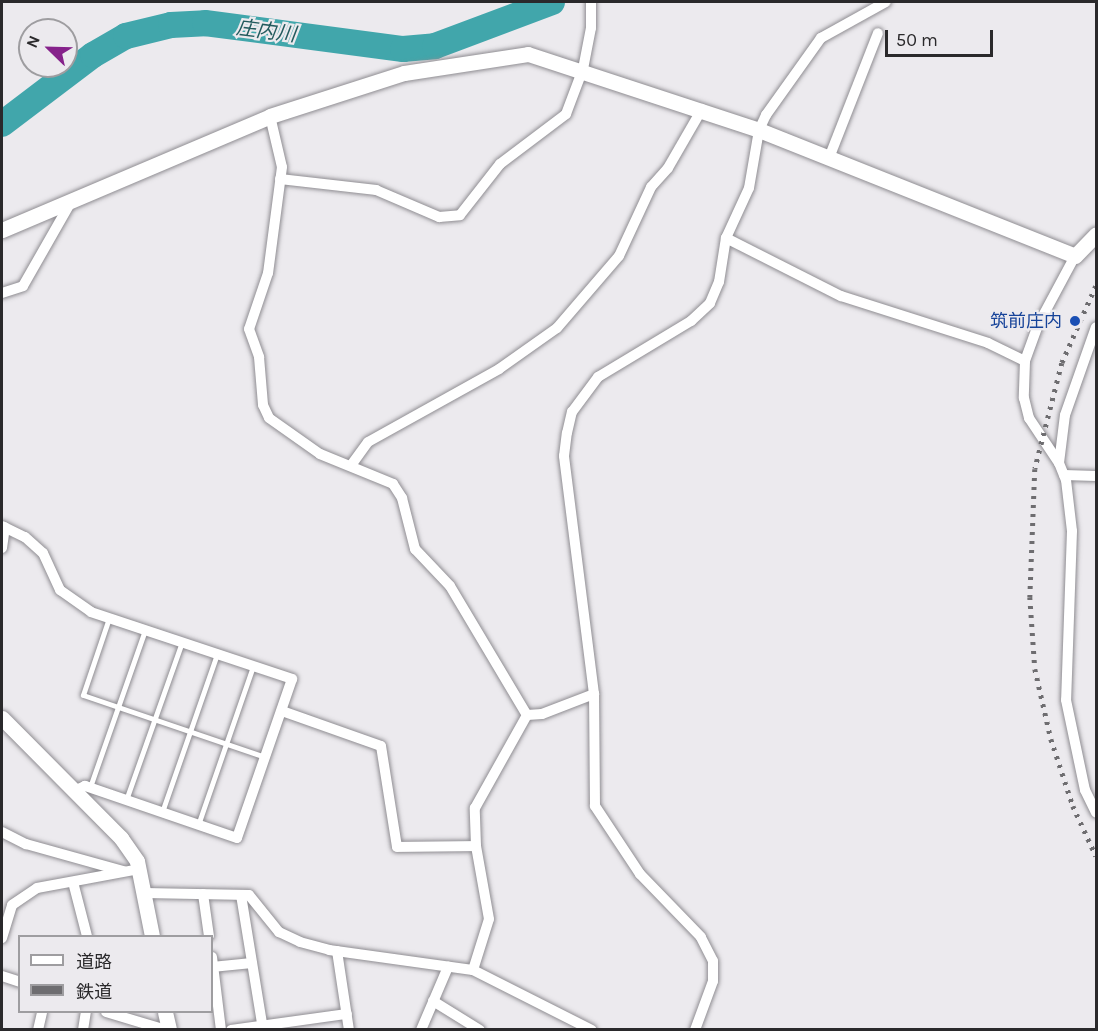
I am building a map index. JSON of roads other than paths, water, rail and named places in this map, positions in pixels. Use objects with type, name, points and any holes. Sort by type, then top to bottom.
[{"type":"street","points":[[280,179],[376,189],[440,217],[460,215],[500,164],[566,114],[583,69],[591,28],[591,2]]},
{"type":"street","points":[[694,1029],[712,981],[713,961],[701,936],[640,874],[595,806],[594,694],[564,456],[572,412],[598,377],[691,321],[710,303],[719,282],[726,238],[749,188],[759,130],[821,38],[886,2]]},
{"type":"street","points":[[829,158],[878,33]]},
{"type":"street","points":[[2,230],[270,116],[404,73],[480,59],[528,54],[583,69],[759,130],[1075,256]]},
{"type":"street","points":[[352,464],[369,442],[499,369],[556,328],[619,256],[651,188],[668,168],[702,109]]},
{"type":"street","points":[[270,116],[282,167],[268,273],[249,329],[259,357],[263,405],[269,418],[320,454],[352,464],[393,484],[402,498],[415,549],[450,586],[527,715]]},
{"type":"street","points":[[2,293],[23,286],[72,200]]},
{"type":"street","points":[[1096,234],[1075,256],[1038,325],[1025,361],[1024,398],[1029,418],[1059,463],[1064,475],[1072,531],[1066,699],[1085,790],[1096,813]]},
{"type":"street","points":[[726,238],[841,296],[988,343],[1025,361]]},
{"type":"street","points":[[1059,463],[1065,415],[1096,327]]},
{"type":"street","points":[[1064,475],[1096,476]]},
{"type":"street","points":[[2,548],[3,526],[25,537],[43,553],[60,590],[91,612],[292,679],[237,838],[89,788],[74,791]]},
{"type":"street","points":[[527,715],[542,714],[594,694]]},
{"type":"street","points":[[282,711],[381,746],[396,847],[476,846]]},
{"type":"street","points":[[474,970],[489,919],[476,846],[475,808],[507,756],[527,715]]},
{"type":"street","points":[[2,718],[121,838],[145,893],[152,935]]},
{"type":"street","points":[[2,832],[26,844],[133,870]]},
{"type":"street","points":[[2,938],[12,905],[22,896],[37,888],[133,870]]},
{"type":"street","points":[[73,882],[87,935]]},
{"type":"street","points":[[145,893],[249,895],[279,932],[337,951],[474,970],[584,1028]]},
{"type":"street","points":[[203,894],[209,935]]},
{"type":"street","points":[[241,895],[262,1027]]},
{"type":"street","points":[[337,951],[349,1029]]},
{"type":"street","points":[[213,963],[252,963]]},
{"type":"street","points":[[421,1029],[448,967]]},
{"type":"street","points":[[213,970],[221,1029]]},
{"type":"street","points":[[2,976],[18,981]]},
{"type":"street","points":[[433,1001],[477,1029]]},
{"type":"street","points":[[38,1029],[42,1013]]},
{"type":"street","points":[[83,1029],[87,1013]]},
{"type":"street","points":[[108,1013],[128,1024],[167,1029],[165,1013]]},
{"type":"street","points":[[231,1029],[307,1024],[347,1014]]},
{"type":"lane","points":[[109,618],[83,695],[265,758]]},
{"type":"lane","points":[[89,788],[145,630]]},
{"type":"lane","points":[[126,800],[182,642]]},
{"type":"lane","points":[[162,812],[217,654]]},
{"type":"lane","points":[[198,825],[253,666]]},
{"type":"waterway","name":"庄内川","points":[[2,124],[93,55],[126,36],[171,25],[205,23],[403,49],[435,46],[552,2]]},
{"type":"railway","points":[[1096,286],[1062,363],[1035,469],[1030,597],[1035,669],[1051,739],[1073,806],[1096,856]]},
{"type":"place","name":"筑前庄内","points":[[1075,321]]}]
